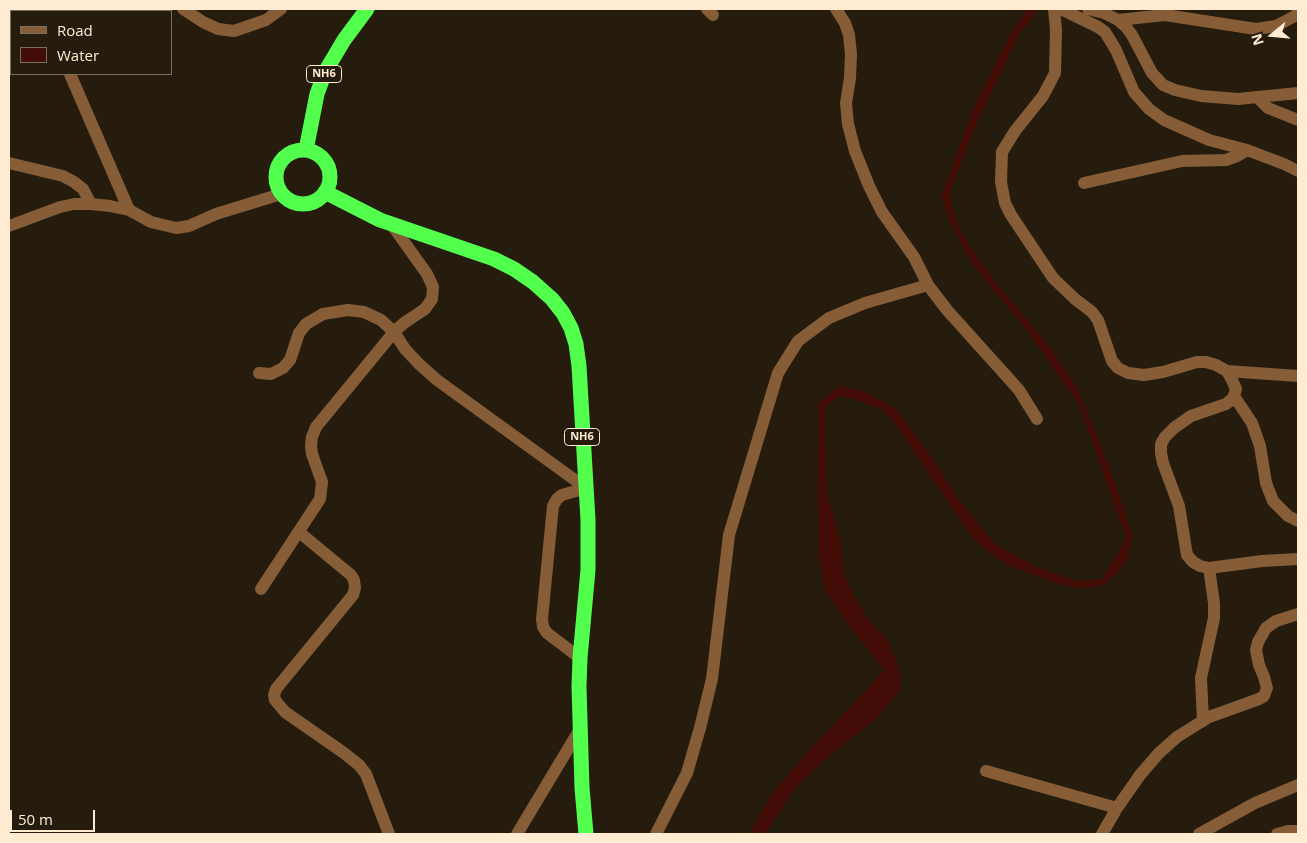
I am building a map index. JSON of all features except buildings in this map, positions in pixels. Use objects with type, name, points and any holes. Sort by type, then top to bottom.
[{"type":"highway","name":"NH6","points":[[306,150],[317,94],[325,72],[344,40],[367,9]]},
{"type":"highway","points":[[306,150],[313,152],[325,162],[329,178],[325,192],[319,199],[312,203],[295,203],[281,194],[276,179],[279,164],[290,153],[306,150]]},
{"type":"highway","name":"NH6","points":[[325,192],[355,209],[392,225],[494,259],[507,266],[533,282],[552,299],[563,313],[571,328],[577,351],[589,543],[580,658],[580,729],[586,834]]},
{"type":"street","points":[[183,9],[218,29],[234,31],[266,20],[281,9]]},
{"type":"street","points":[[836,9],[845,23],[849,35],[851,54],[846,103],[848,124],[855,151],[869,186],[882,212],[914,257],[928,285],[947,310],[1019,390],[1037,419]]},
{"type":"street","points":[[1054,9],[1056,30],[1055,73],[1042,96],[1015,131],[1002,152],[1000,182],[1008,210],[1053,278],[1075,300],[1092,312],[1098,320],[1112,361],[1118,368],[1144,375],[1164,372],[1197,362],[1206,362],[1227,371],[1298,376]]},
{"type":"street","points":[[1061,9],[1105,32],[1116,50],[1134,92],[1149,109],[1164,120],[1209,140],[1247,150],[1298,171]]},
{"type":"street","points":[[1088,9],[1104,13],[1118,20],[1132,35],[1152,73],[1163,84],[1175,90],[1201,96],[1238,100],[1298,93]]},
{"type":"street","points":[[1118,20],[1142,16],[1166,16],[1256,29],[1276,26],[1295,16],[1298,12]]},
{"type":"street","points":[[70,75],[129,210]]},
{"type":"street","points":[[1258,98],[1268,108],[1298,120]]},
{"type":"street","points":[[1084,183],[1182,161],[1226,160],[1247,150]]},
{"type":"street","points":[[9,163],[63,176],[83,189],[91,204]]},
{"type":"street","points":[[9,226],[60,207],[74,204],[91,204],[129,210],[151,222],[176,228],[189,226],[216,214],[281,194]]},
{"type":"street","points":[[260,589],[320,499],[322,482],[311,446],[316,427],[394,332],[404,322],[426,309],[432,299],[433,287],[427,274],[392,225]]},
{"type":"street","points":[[656,834],[687,773],[700,728],[712,679],[728,535],[778,373],[798,341],[829,318],[865,303],[928,285]]},
{"type":"street","points":[[259,373],[270,374],[283,368],[290,360],[299,332],[306,324],[324,314],[348,310],[364,312],[381,320],[394,332],[418,364],[437,380],[586,488]]},
{"type":"street","points":[[1227,371],[1236,389],[1234,396],[1226,404],[1191,416],[1174,428],[1161,444],[1163,463],[1179,506],[1186,555],[1192,562],[1209,568],[1262,561],[1298,560]]},
{"type":"street","points":[[1234,396],[1252,423],[1260,446],[1266,483],[1272,501],[1288,516],[1298,521]]},
{"type":"street","points":[[580,658],[547,633],[543,627],[542,620],[553,506],[557,498],[562,494],[586,488]]},
{"type":"street","points":[[299,532],[351,575],[356,588],[353,595],[276,689],[275,700],[285,712],[359,765],[366,774],[389,834]]},
{"type":"street","points":[[1202,721],[1201,678],[1214,618],[1209,568]]},
{"type":"street","points":[[1102,834],[1140,775],[1159,753],[1177,737],[1202,721],[1264,696],[1267,688],[1258,665],[1256,650],[1258,642],[1266,628],[1276,621],[1298,614]]},
{"type":"street","points":[[516,834],[580,729]]},
{"type":"street","points":[[986,771],[1117,808]]},
{"type":"street","points":[[1199,834],[1255,803],[1298,785]]},
{"type":"street","points":[[1277,834],[1298,831]]},
{"type":"water","points":[[1027,9],[1039,9],[1019,35],[976,125],[950,193],[951,201],[960,230],[978,258],[1050,347],[1078,389],[1108,463],[1132,533],[1129,554],[1125,564],[1105,585],[1092,587],[1076,588],[1055,583],[1010,566],[992,555],[973,539],[906,440],[891,419],[881,409],[851,398],[839,397],[831,402],[825,408],[827,493],[841,543],[844,573],[853,594],[870,622],[887,639],[899,667],[900,691],[877,718],[829,756],[795,788],[770,826],[767,834],[749,834],[772,794],[807,752],[884,670],[841,615],[825,590],[818,553],[818,403],[840,386],[864,391],[896,409],[933,459],[958,498],[995,544],[1039,568],[1077,581],[1102,579],[1126,538],[1079,405],[1026,329],[973,265],[951,224],[941,197],[974,107],[1010,34]]}]
